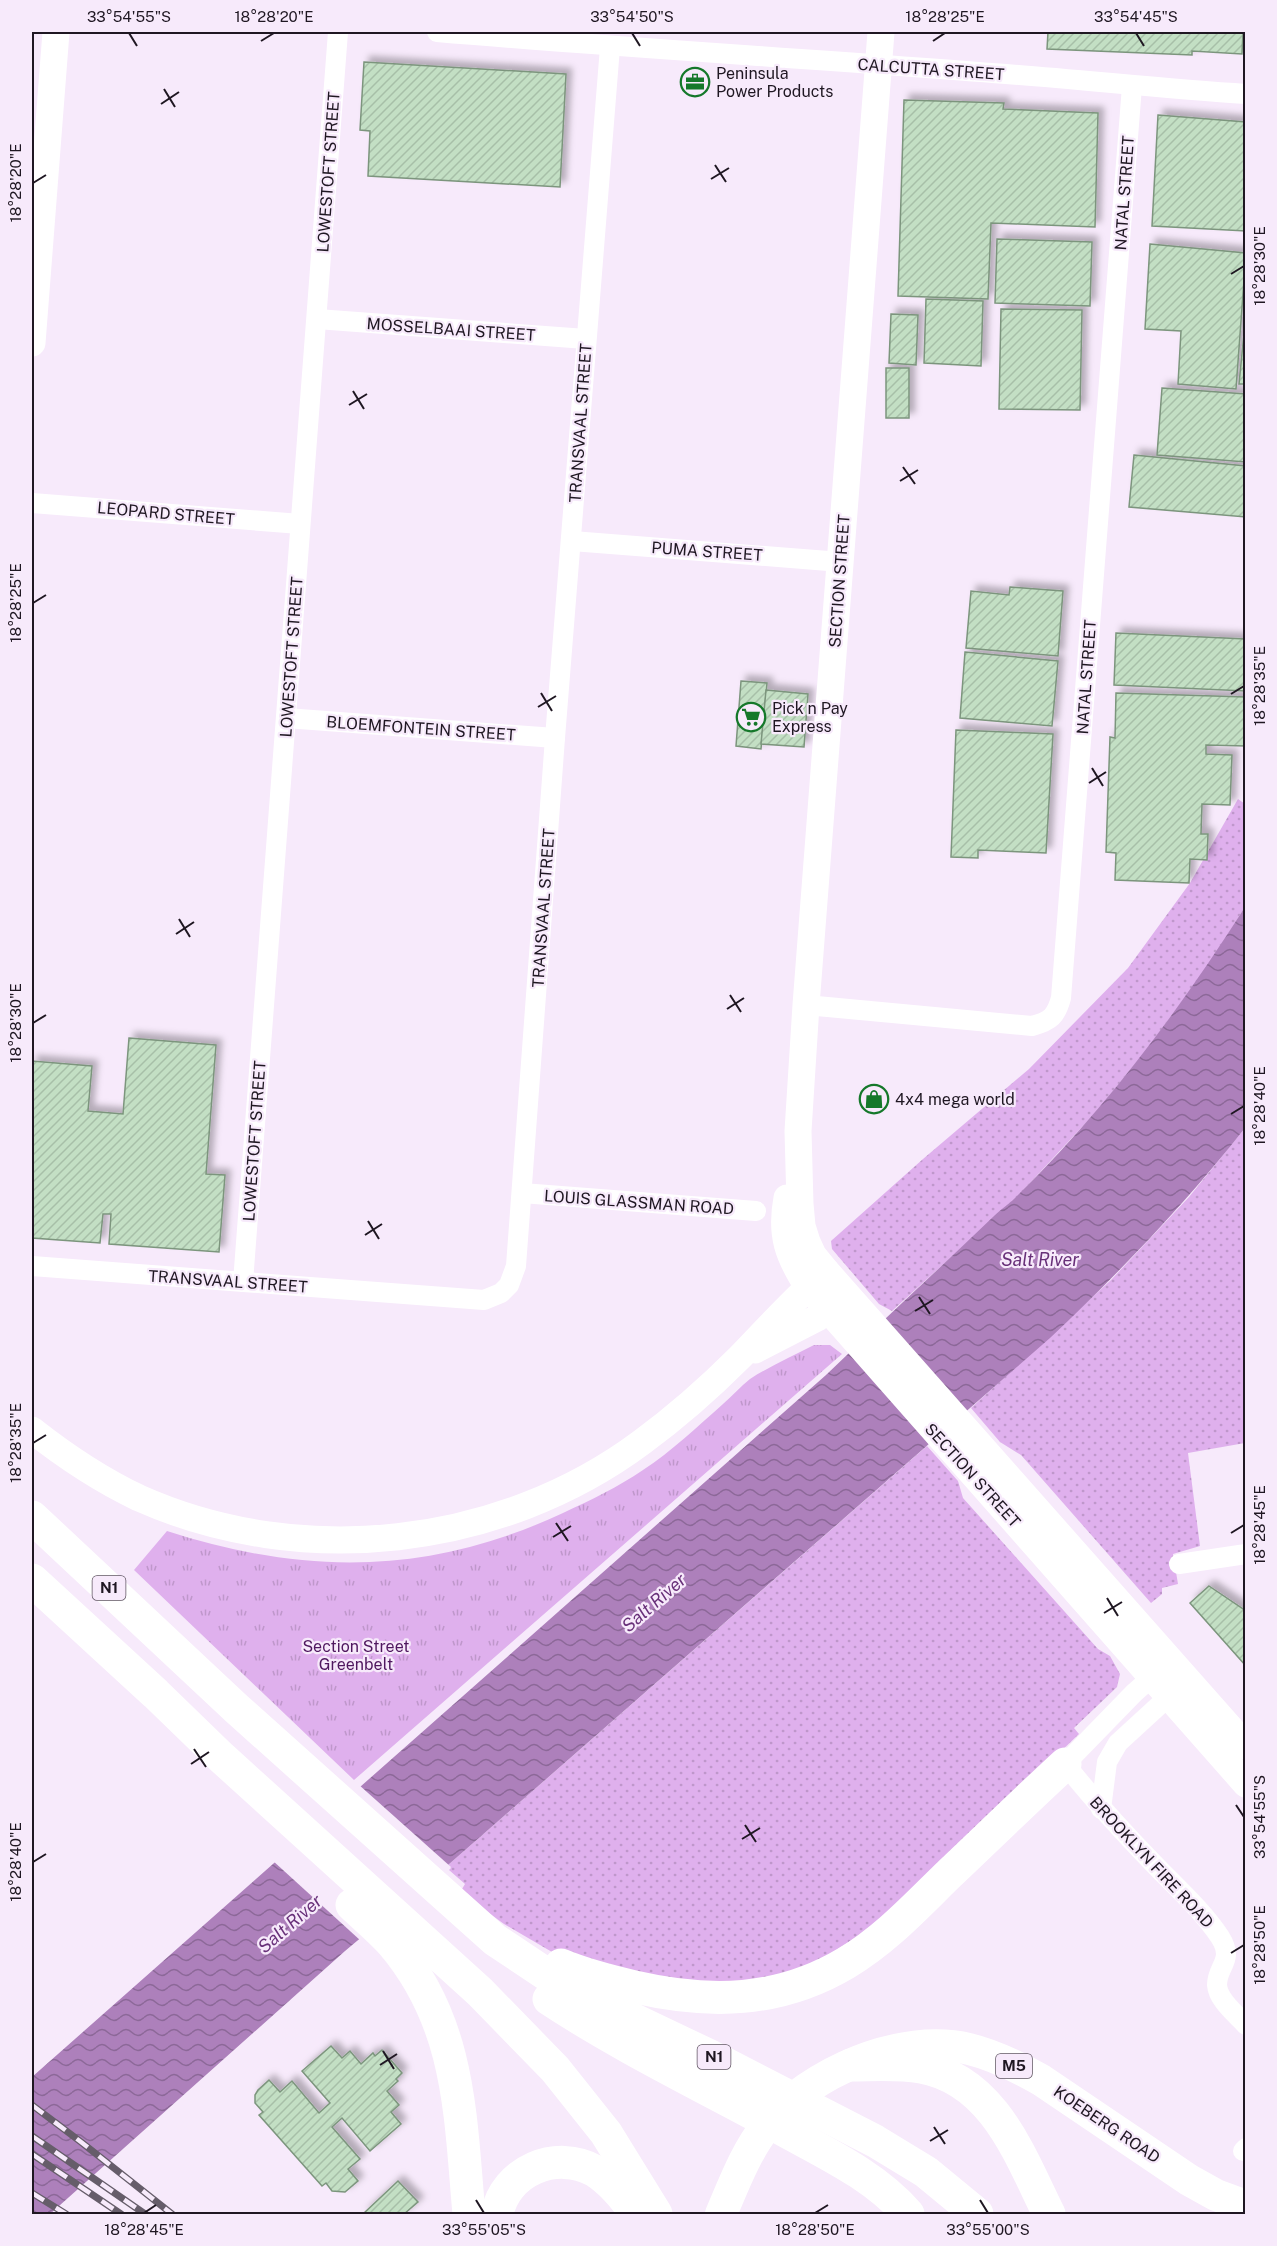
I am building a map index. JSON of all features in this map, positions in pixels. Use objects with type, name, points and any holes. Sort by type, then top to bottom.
[{"type":"highway","name":"N1","points":[[32,1517],[237,1709],[305,1814],[416,1907],[495,1940],[567,1988],[710,2056],[875,2141],[926,2172],[977,2214]]},
{"type":"highway","name":"N1","points":[[32,1580],[221,1757],[305,1814],[416,1907],[480,1992],[566,2081],[606,2133],[656,2214]]},
{"type":"highway","points":[[416,1907],[481,1915],[519,1941],[561,1965],[585,1975],[687,1997],[717,1998],[768,1994],[808,1981],[845,1964],[870,1947],[920,1904],[1065,1764]]},
{"type":"highway","points":[[416,1907],[418,1979],[437,2016],[450,2056],[458,2099],[469,2214]]},
{"type":"highway","points":[[416,1907],[559,2006],[825,2151],[881,2189],[908,2214]]},
{"type":"highway","points":[[847,2066],[920,2067],[949,2076],[965,2085],[992,2110],[1006,2129],[1049,2214]]},
{"type":"highway","points":[[497,2214],[501,2199],[522,2174],[545,2164],[564,2163],[581,2165],[603,2176],[626,2199],[636,2214]]},
{"type":"main road","name":"KOEBERG ROAD","points":[[721,2214],[757,2138],[778,2112],[796,2096],[847,2066],[877,2055],[925,2045],[967,2049],[994,2057],[1041,2080],[1189,2180],[1216,2195],[1245,2206]]},
{"type":"street","points":[[32,343],[35,271],[56,32]]},
{"type":"street","name":"LOWESTOFT STREET","points":[[243,1282],[338,32]]},
{"type":"street","name":"CALCUTTA STREET","points":[[437,32],[1245,94]]},
{"type":"street","name":"SECTION STREET","points":[[880,32],[798,1131],[785,1209],[784,1230],[787,1248],[1170,1678],[1245,1746]]},
{"type":"street","name":"TRANSVAAL STREET","points":[[32,1266],[484,1300],[501,1293],[514,1277],[610,47]]},
{"type":"street","name":"NATAL STREET","points":[[806,1005],[1032,1026],[1047,1022],[1057,1011],[1062,986],[1132,86]]},
{"type":"street","name":"MOSSELBAAI STREET","points":[[317,320],[586,339]]},
{"type":"street","name":"LEOPARD STREET","points":[[32,503],[300,524]]},
{"type":"street","name":"PUMA STREET","points":[[572,542],[841,561]]},
{"type":"street","name":"BLOEMFONTEIN STREET","points":[[286,718],[555,738]]},
{"type":"street","name":"LOUIS GLASSMAN ROAD","points":[[522,1193],[756,1211]]},
{"type":"street","points":[[32,1430],[67,1456],[140,1498],[214,1523],[302,1539],[392,1538],[452,1529],[489,1519],[532,1503],[592,1475],[642,1442],[690,1403],[738,1359],[817,1279]]},
{"type":"street","points":[[738,1359],[817,1318],[837,1302]]},
{"type":"street","points":[[1179,1564],[1245,1554]]},
{"type":"street","points":[[1065,1764],[1170,1678]]},
{"type":"street","points":[[1101,1809],[1107,1762],[1118,1743],[1170,1678]]},
{"type":"street","name":"SECTION STREET","points":[[1170,1678],[1245,1784]]},
{"type":"street","name":"BROOKLYN FIRE ROAD","points":[[1065,1764],[1101,1809],[1199,1911],[1219,1936],[1226,1954],[1217,1985],[1220,1996],[1245,2025]]},
{"type":"green space","points":[[1238,799],[1245,804],[1245,907],[1206,969],[1144,1053],[1095,1113],[1017,1197],[892,1311],[879,1304],[832,1249],[831,1241],[1029,1069],[1128,968],[1190,883]]},
{"type":"green space","points":[[1245,1128],[1245,1443],[1188,1453],[1200,1546],[1173,1554],[1178,1584],[1162,1588],[1162,1594],[1151,1603],[1021,1455],[1000,1442],[971,1408],[1111,1280],[1189,1197]]},
{"type":"green space","name":"Section Street Greenbelt","points":[[814,1345],[830,1345],[842,1354],[354,1780],[134,1570],[167,1531],[218,1546],[269,1556],[318,1561],[367,1562],[416,1558],[465,1548],[514,1533],[563,1513],[634,1476],[674,1447],[750,1379]]},
{"type":"green space","points":[[927,1446],[958,1481],[963,1498],[1098,1649],[1110,1656],[1120,1674],[1117,1687],[1074,1728],[1079,1734],[903,1903],[885,1919],[805,1970],[703,1989],[552,1952],[504,1924],[462,1889],[465,1884],[449,1870],[451,1868],[448,1865]]},
{"type":"water","name":"Salt River","points":[[1245,907],[1245,1128],[1151,1237],[1050,1338],[448,1865],[345,1951],[50,2214],[32,2214],[32,2077],[826,1375],[1015,1198],[1081,1128],[1140,1057],[1194,984]]},
{"type":"pier","points":[[358,1784],[451,1867],[361,1941],[272,1860]]},
{"type":"building","points":[[1048,32],[1243,32],[1242,54],[1192,51],[1192,55],[1047,49]]},
{"type":"building","points":[[364,62],[566,74],[560,187],[368,176],[370,131],[360,130]]},
{"type":"building","points":[[904,100],[1004,103],[1003,109],[1098,113],[1095,227],[991,223],[988,299],[898,296]]},
{"type":"building","points":[[1158,115],[1246,122],[1246,231],[1152,226]]},
{"type":"building","points":[[997,239],[1092,242],[1090,306],[995,303]]},
{"type":"building","points":[[1150,244],[1246,253],[1236,389],[1178,384],[1181,331],[1145,329]]},
{"type":"building","points":[[926,299],[983,301],[981,366],[924,363]]},
{"type":"building","points":[[1001,309],[1082,310],[1080,410],[999,409]]},
{"type":"building","points":[[1246,313],[1246,384],[1239,384]]},
{"type":"building","points":[[891,314],[918,315],[916,365],[889,363]]},
{"type":"building","points":[[886,368],[909,368],[909,418],[886,418]]},
{"type":"building","points":[[1162,388],[1246,394],[1246,462],[1157,455]]},
{"type":"building","points":[[1134,455],[1246,466],[1246,517],[1129,507]]},
{"type":"building","points":[[1010,587],[1063,591],[1058,656],[966,648],[971,591],[1009,595]]},
{"type":"building","points":[[1116,633],[1246,639],[1246,691],[1114,685]]},
{"type":"building","points":[[965,652],[1058,661],[1052,726],[960,718]]},
{"type":"building","name":"Pick n Pay Express","points":[[741,681],[767,683],[761,749],[736,746]]},
{"type":"building","points":[[766,690],[808,694],[804,747],[761,744]]},
{"type":"building","points":[[1116,693],[1246,697],[1246,746],[1206,745],[1206,754],[1232,755],[1230,805],[1202,804],[1201,834],[1208,834],[1207,860],[1190,859],[1189,883],[1115,880],[1116,853],[1106,852],[1110,737],[1115,738]]},
{"type":"building","points":[[956,730],[1053,734],[1046,853],[978,850],[978,858],[951,857]]},
{"type":"building","points":[[129,1038],[216,1045],[206,1174],[225,1175],[219,1252],[109,1244],[111,1214],[103,1214],[100,1243],[32,1238],[32,1061],[92,1066],[88,1111],[123,1114]]},
{"type":"building","points":[[1209,1586],[1246,1611],[1246,1666],[1190,1603]]},
{"type":"building","points":[[331,2046],[342,2058],[350,2051],[361,2064],[373,2053],[375,2056],[382,2050],[402,2073],[396,2079],[398,2081],[387,2091],[399,2105],[391,2112],[401,2124],[370,2151],[342,2118],[332,2127],[360,2159],[348,2169],[358,2181],[345,2192],[332,2191],[326,2183],[322,2186],[259,2115],[263,2112],[255,2103],[258,2090],[269,2080],[280,2092],[292,2081],[319,2113],[330,2103],[302,2071]]},
{"type":"building","points":[[398,2181],[418,2202],[404,2214],[363,2214]]},
{"type":"railway","points":[[32,2105],[172,2214]]},
{"type":"railway","points":[[32,2136],[145,2214]]},
{"type":"railway","points":[[32,2154],[121,2214]]},
{"type":"railway","points":[[32,2193],[66,2214]]},
{"type":"place","name":"Peninsula Power Products","points":[[695,82]]},
{"type":"place","name":"Pick n Pay Express","points":[[751,717]]},
{"type":"place","name":"4x4 mega world","points":[[874,1099]]}]
